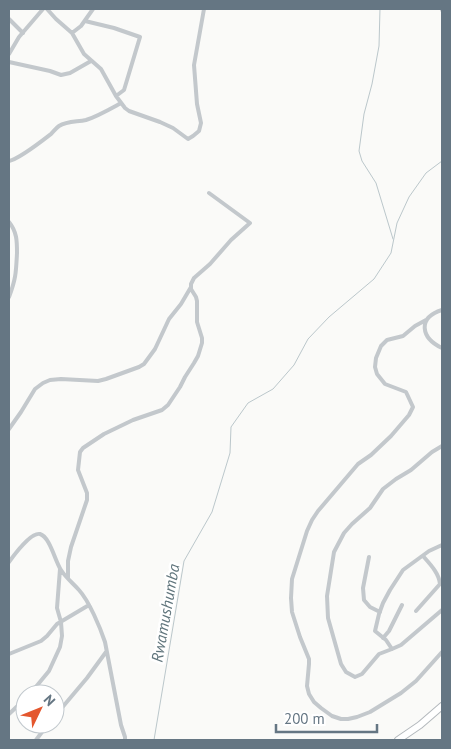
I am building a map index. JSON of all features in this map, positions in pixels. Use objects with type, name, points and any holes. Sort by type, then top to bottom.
[{"type":"highway","points":[[398,740],[420,725],[442,706]]},
{"type":"street","points":[[9,54],[23,32],[43,9]]},
{"type":"street","points":[[47,9],[72,32],[84,54],[101,69],[116,96],[129,111],[173,128],[188,139],[199,131],[201,123],[197,104],[194,65],[204,9]]},
{"type":"street","points":[[72,32],[85,21],[94,9]]},
{"type":"street","points":[[9,19],[23,32]]},
{"type":"street","points":[[85,21],[140,37],[124,90],[116,96]]},
{"type":"street","points":[[9,62],[61,75],[70,73],[91,61]]},
{"type":"street","points":[[9,161],[51,134],[58,126],[100,114],[121,103]]},
{"type":"street","points":[[9,429],[35,389],[43,383],[61,379],[98,381],[144,364],[155,349],[169,319],[180,304],[194,278],[250,223],[209,193]]},
{"type":"street","points":[[9,222],[17,237],[17,268],[9,297]]},
{"type":"street","points":[[68,578],[68,561],[71,547],[87,500],[87,493],[77,466],[80,452],[83,448],[117,427],[165,408],[180,387],[198,356],[202,343],[197,322],[197,301],[190,287]]},
{"type":"street","points":[[442,310],[431,315],[403,336],[387,340],[381,346],[376,358],[375,367],[377,374],[386,384],[406,392],[413,407],[409,416],[391,436],[376,451],[358,464],[318,511],[307,531],[297,560],[292,579],[291,598],[292,612],[309,664],[307,686],[309,694],[314,702],[332,716],[348,719],[370,712],[401,693],[416,681],[442,652]]},
{"type":"street","points":[[426,320],[424,327],[430,340],[442,348]]},
{"type":"street","points":[[442,446],[383,489],[376,502],[344,533],[332,560],[328,582],[327,605],[328,618],[341,664],[344,670],[352,676],[358,677],[379,654],[392,649],[411,637],[442,610]]},
{"type":"street","points":[[9,562],[28,540],[39,534],[48,542],[60,569],[80,591],[102,632],[125,740]]},
{"type":"street","points":[[392,649],[375,630],[380,612],[390,590],[403,570],[429,551],[442,545]]},
{"type":"street","points":[[416,611],[441,584],[437,574],[423,556]]},
{"type":"street","points":[[369,557],[363,588],[364,600],[370,607],[380,612]]},
{"type":"street","points":[[38,684],[49,671],[60,647],[62,636],[61,622],[57,608],[60,569]]},
{"type":"street","points":[[383,638],[402,604]]},
{"type":"street","points":[[9,654],[41,641],[61,622],[89,605]]},
{"type":"street","points":[[65,704],[106,652]]},
{"type":"waterway","points":[[380,9],[379,46],[364,114],[359,151],[362,161],[376,183],[393,239]]},
{"type":"waterway","name":"Rwamushumba","points":[[154,740],[184,561],[212,512],[230,453],[231,427],[248,403],[273,389],[294,365],[308,339],[329,317],[374,279],[391,253],[397,223],[409,197],[426,173],[442,161]]}]
